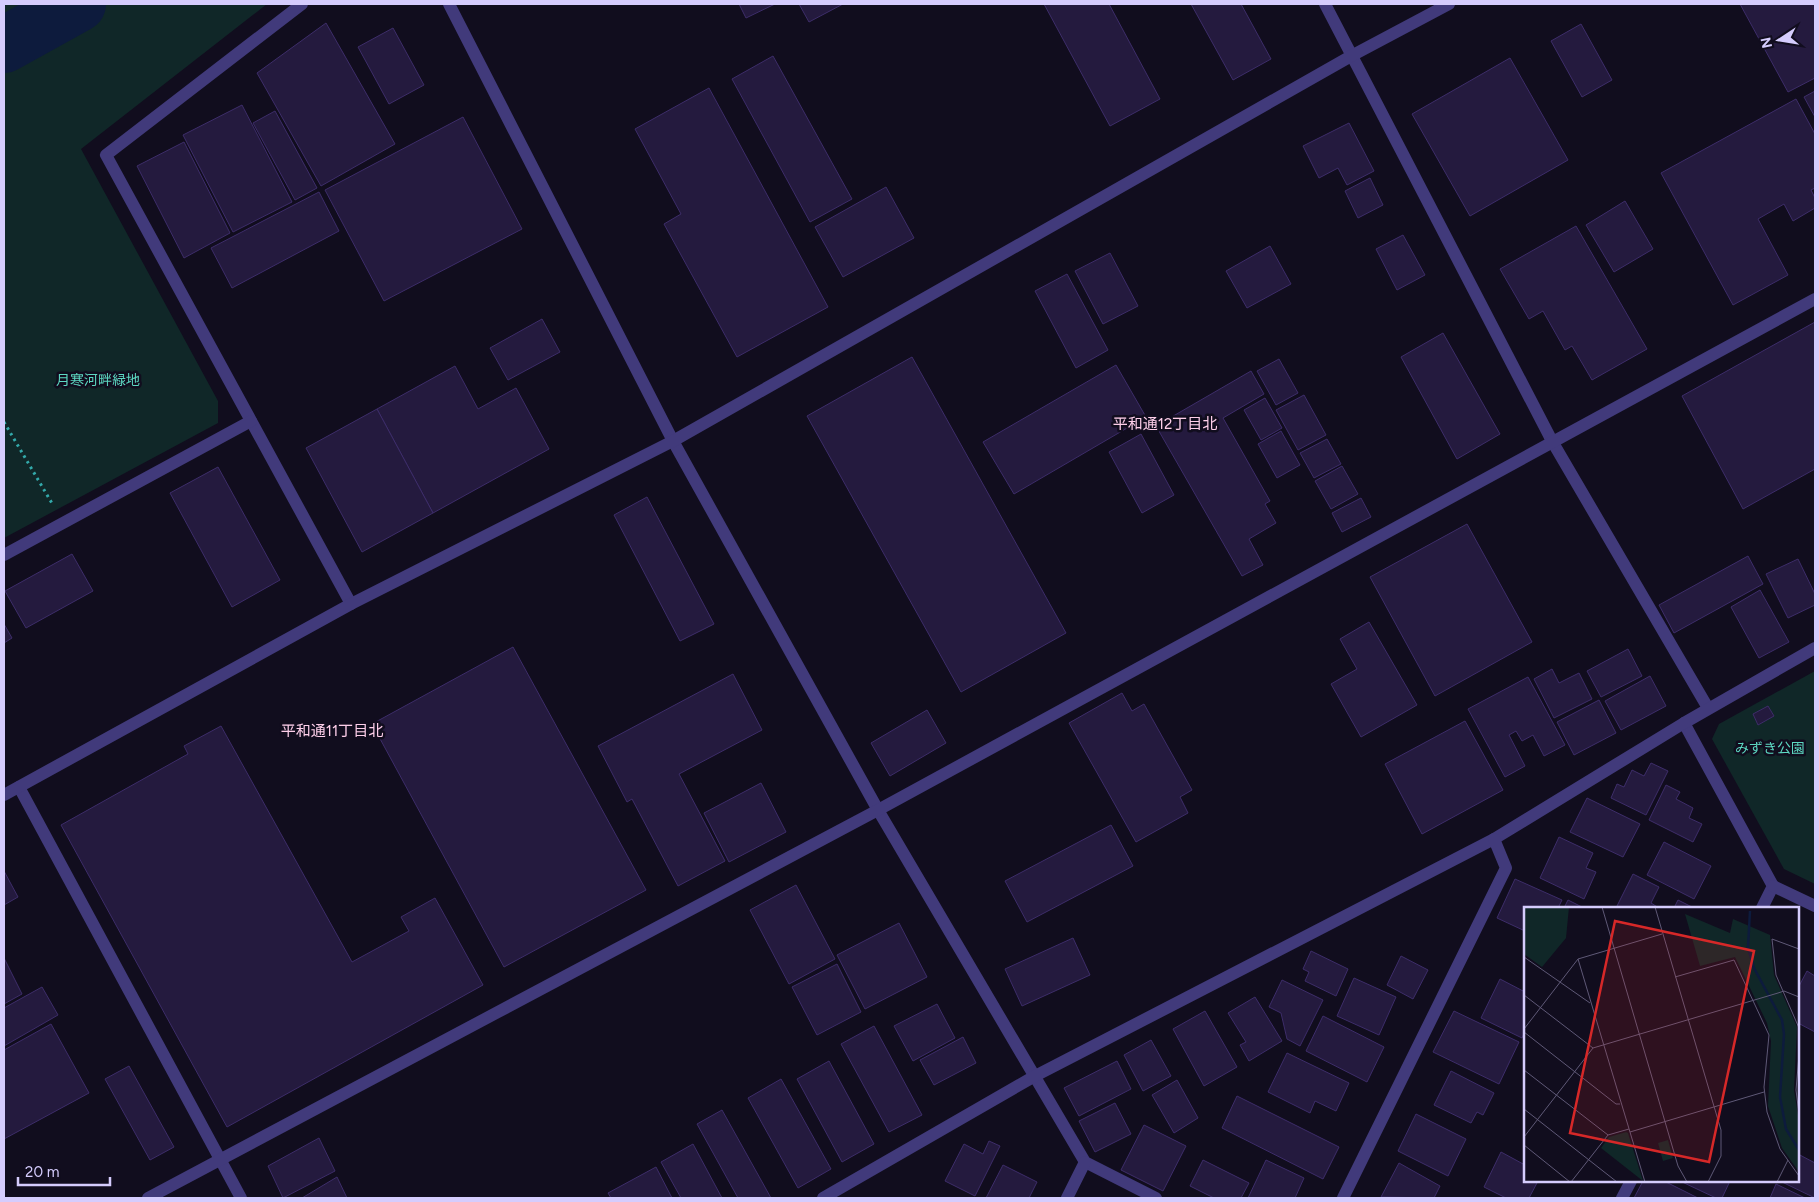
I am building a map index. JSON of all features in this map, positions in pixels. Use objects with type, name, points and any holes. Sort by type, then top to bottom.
[{"type":"street","points":[[302,4],[106,155],[351,604]]},
{"type":"street","points":[[449,4],[672,441],[878,810],[1084,1162],[1156,1198]]},
{"type":"street","points":[[1325,4],[1552,441],[1708,708]]},
{"type":"street","points":[[4,795],[351,604],[672,441],[1353,55],[1449,4]]},
{"type":"street","points":[[148,1198],[878,810],[1815,299]]},
{"type":"street","points":[[4,555],[251,421]]},
{"type":"street","points":[[823,1198],[1034,1076],[1494,839],[1684,722],[1815,648]]},
{"type":"street","points":[[1684,722],[1772,886],[1815,906]]},
{"type":"street","points":[[19,787],[241,1198]]},
{"type":"street","points":[[1342,1198],[1506,868],[1494,839]]},
{"type":"street","points":[[1762,907],[1772,886]]},
{"type":"street","points":[[1067,1198],[1084,1162]]},
{"type":"street","points":[[1622,1198],[1630,1182]]},
{"type":"path","points":[[4,422],[55,507],[46,512]]},
{"type":"green space","name":"月寒河畔緑地","points":[[4,4],[267,4],[81,149],[218,401],[218,423],[4,538]]},
{"type":"green space","name":"みずき公園","points":[[1815,671],[1815,884],[1784,869],[1712,739],[1719,724]]},
{"type":"building","points":[[739,4],[775,4],[746,18]]},
{"type":"building","points":[[799,4],[843,4],[809,22]]},
{"type":"building","points":[[1044,4],[1109,4],[1160,99],[1110,126]]},
{"type":"building","points":[[1191,4],[1241,4],[1271,59],[1233,80]]},
{"type":"building","points":[[1740,4],[1815,4],[1815,78],[1788,92]]},
{"type":"building","points":[[326,23],[395,144],[321,186],[257,73]]},
{"type":"building","points":[[1581,24],[1612,80],[1582,97],[1551,41]]},
{"type":"building","points":[[393,28],[424,85],[389,104],[358,47]]},
{"type":"building","points":[[773,56],[852,199],[810,222],[732,79]]},
{"type":"building","points":[[1510,58],[1568,160],[1470,216],[1412,114]]},
{"type":"building","points":[[709,88],[828,307],[737,357],[664,224],[681,214],[635,129]]},
{"type":"building","points":[[1815,91],[1815,117],[1804,97]]},
{"type":"building","points":[[1796,99],[1815,134],[1815,188],[1811,190],[1815,198],[1815,208],[1793,221],[1784,204],[1758,219],[1788,275],[1733,305],[1661,173]]},
{"type":"building","points":[[242,105],[292,202],[233,232],[183,135]]},
{"type":"building","points":[[275,111],[317,188],[295,200],[253,123]]},
{"type":"building","points":[[463,117],[522,229],[384,301],[325,190]]},
{"type":"building","points":[[1349,123],[1374,171],[1347,185],[1338,168],[1319,178],[1303,146]]},
{"type":"building","points":[[184,142],[230,233],[184,258],[137,166]]},
{"type":"building","points":[[1370,178],[1383,205],[1358,218],[1345,191]]},
{"type":"building","points":[[886,187],[914,238],[843,277],[815,227]]},
{"type":"building","points":[[319,192],[339,231],[232,288],[211,248]]},
{"type":"building","points":[[1625,201],[1653,249],[1614,272],[1586,225]]},
{"type":"building","points":[[1576,226],[1647,349],[1592,380],[1572,346],[1565,350],[1543,311],[1529,319],[1500,269]]},
{"type":"building","points":[[1403,235],[1425,275],[1397,290],[1376,249]]},
{"type":"building","points":[[1270,246],[1291,284],[1247,308],[1226,271]]},
{"type":"building","points":[[1110,253],[1138,306],[1103,324],[1075,271]]},
{"type":"building","points":[[1067,274],[1108,350],[1076,368],[1035,291]]},
{"type":"building","points":[[542,319],[560,352],[508,380],[490,348]]},
{"type":"building","points":[[1815,322],[1815,469],[1743,509],[1682,396]]},
{"type":"building","points":[[1443,333],[1500,434],[1457,459],[1401,357]]},
{"type":"building","points":[[912,357],[1066,633],[961,692],[807,416]]},
{"type":"building","points":[[1279,359],[1298,393],[1276,405],[1257,371]]},
{"type":"building","points":[[1116,365],[1146,417],[1014,494],[983,442]]},
{"type":"building","points":[[455,366],[478,409],[516,388],[549,449],[433,513],[377,409]]},
{"type":"building","points":[[1251,371],[1264,394],[1223,418],[1270,501],[1265,504],[1276,523],[1249,539],[1263,565],[1242,576],[1156,426]]},
{"type":"building","points":[[1304,395],[1326,435],[1298,450],[1276,410]]},
{"type":"building","points":[[1265,398],[1282,428],[1261,440],[1244,410]]},
{"type":"building","points":[[377,409],[433,513],[362,552],[306,448]]},
{"type":"building","points":[[1281,431],[1300,465],[1277,478],[1258,444]]},
{"type":"building","points":[[1141,434],[1174,495],[1142,513],[1109,452]]},
{"type":"building","points":[[1327,439],[1341,464],[1314,478],[1300,453]]},
{"type":"building","points":[[1342,466],[1358,494],[1331,509],[1315,481]]},
{"type":"building","points":[[218,467],[280,580],[232,607],[170,493]]},
{"type":"building","points":[[647,497],[714,624],[680,641],[614,515]]},
{"type":"building","points":[[1361,498],[1371,517],[1342,532],[1332,513]]},
{"type":"building","points":[[1467,524],[1532,642],[1435,696],[1370,577]]},
{"type":"building","points":[[72,554],[93,591],[26,628],[5,591]]},
{"type":"building","points":[[1748,556],[1763,584],[1674,633],[1659,605]]},
{"type":"building","points":[[1798,559],[1815,594],[1815,605],[1788,618],[1766,574]]},
{"type":"building","points":[[1760,590],[1789,642],[1759,658],[1731,607]]},
{"type":"building","points":[[1369,622],[1417,705],[1361,737],[1331,684],[1357,669],[1340,639]]},
{"type":"building","points":[[4,624],[12,638],[4,643]]},
{"type":"building","points":[[513,647],[646,890],[504,967],[372,724]]},
{"type":"building","points":[[1628,649],[1642,676],[1601,697],[1587,671]]},
{"type":"building","points":[[1552,669],[1559,683],[1579,673],[1592,699],[1554,718],[1534,679]]},
{"type":"building","points":[[733,674],[762,730],[679,774],[725,861],[678,886],[632,799],[627,802],[598,746]]},
{"type":"building","points":[[1650,676],[1666,706],[1621,730],[1605,701]]},
{"type":"building","points":[[1528,677],[1565,745],[1544,756],[1533,735],[1522,741],[1516,731],[1509,735],[1525,766],[1505,777],[1468,709]]},
{"type":"building","points":[[1122,693],[1132,711],[1144,704],[1192,790],[1180,797],[1188,813],[1136,842],[1069,723]]},
{"type":"building","points":[[1599,700],[1616,733],[1574,755],[1557,722]]},
{"type":"building","points":[[1768,706],[1774,716],[1758,725],[1753,714]]},
{"type":"building","points":[[927,710],[946,743],[890,776],[871,743]]},
{"type":"building","points":[[1465,721],[1503,790],[1422,834],[1385,764]]},
{"type":"building","points":[[221,726],[352,962],[409,931],[401,917],[435,898],[483,985],[227,1127],[61,825],[188,754],[184,746]]},
{"type":"building","points":[[1651,763],[1668,771],[1646,815],[1611,798],[1617,784],[1624,787],[1632,770],[1644,776]]},
{"type":"building","points":[[761,783],[786,832],[729,862],[704,813]]},
{"type":"building","points":[[1666,785],[1680,792],[1676,799],[1693,808],[1689,818],[1702,824],[1693,842],[1649,820]]},
{"type":"building","points":[[1587,798],[1640,824],[1623,857],[1570,832]]},
{"type":"building","points":[[1111,825],[1133,866],[1027,922],[1005,881]]},
{"type":"building","points":[[1559,837],[1593,853],[1586,868],[1596,872],[1584,899],[1540,878]]},
{"type":"building","points":[[1664,842],[1711,866],[1694,899],[1647,875]]},
{"type":"building","points":[[4,871],[18,897],[4,905]]},
{"type":"building","points":[[1633,874],[1659,887],[1651,903],[1657,907],[1616,907]]},
{"type":"building","points":[[1515,879],[1562,900],[1558,907],[1524,907],[1524,931],[1497,918]]},
{"type":"building","points":[[796,885],[835,959],[789,984],[750,910]]},
{"type":"building","points":[[1568,900],[1582,907],[1564,907]]},
{"type":"building","points":[[1678,900],[1692,907],[1674,907]]},
{"type":"building","points":[[899,923],[927,977],[865,1009],[837,955]]},
{"type":"building","points":[[1073,938],[1090,975],[1022,1006],[1005,969]]},
{"type":"building","points":[[1311,951],[1348,969],[1336,996],[1305,981],[1309,972],[1303,969]]},
{"type":"building","points":[[1401,956],[1428,970],[1413,999],[1387,985]]},
{"type":"building","points":[[4,958],[22,994],[4,1004]]},
{"type":"building","points":[[837,964],[861,1012],[817,1035],[792,987]]},
{"type":"building","points":[[1807,971],[1815,976],[1815,1032],[1799,1024],[1799,986]]},
{"type":"building","points":[[1354,978],[1396,997],[1379,1035],[1337,1016]]},
{"type":"building","points":[[1500,979],[1524,991],[1524,1033],[1522,1038],[1481,1018]]},
{"type":"building","points":[[1282,980],[1323,1000],[1300,1046],[1287,1039],[1281,1013],[1269,1007]]},
{"type":"building","points":[[42,987],[58,1015],[4,1046],[4,1008]]},
{"type":"building","points":[[1255,997],[1282,1041],[1249,1061],[1240,1045],[1246,1042],[1228,1013]]},
{"type":"building","points":[[937,1004],[955,1038],[913,1061],[894,1026]]},
{"type":"building","points":[[1205,1011],[1237,1067],[1204,1086],[1173,1029]]},
{"type":"building","points":[[1454,1011],[1519,1042],[1499,1084],[1433,1052]]},
{"type":"building","points":[[1323,1016],[1384,1047],[1367,1082],[1306,1051]]},
{"type":"building","points":[[51,1024],[89,1093],[4,1139],[4,1050]]},
{"type":"building","points":[[874,1026],[922,1115],[889,1132],[841,1044]]},
{"type":"building","points":[[963,1037],[976,1063],[934,1085],[920,1060]]},
{"type":"building","points":[[1151,1040],[1171,1076],[1143,1091],[1124,1055]]},
{"type":"building","points":[[1287,1053],[1349,1083],[1336,1111],[1315,1101],[1310,1113],[1268,1092]]},
{"type":"building","points":[[829,1061],[874,1144],[842,1162],[797,1079]]},
{"type":"building","points":[[1117,1061],[1131,1089],[1079,1116],[1064,1088]]},
{"type":"building","points":[[129,1066],[174,1147],[150,1160],[105,1079]]},
{"type":"building","points":[[1451,1071],[1494,1093],[1483,1115],[1477,1112],[1471,1123],[1434,1105]]},
{"type":"building","points":[[781,1079],[831,1169],[798,1188],[748,1098]]},
{"type":"building","points":[[1177,1080],[1198,1118],[1174,1133],[1152,1095]]},
{"type":"building","points":[[1237,1096],[1339,1147],[1323,1179],[1222,1128]]},
{"type":"building","points":[[1115,1103],[1131,1134],[1095,1152],[1079,1121]]},
{"type":"building","points":[[722,1110],[771,1198],[738,1198],[697,1124]]},
{"type":"building","points":[[1416,1114],[1466,1139],[1448,1176],[1398,1151]]},
{"type":"building","points":[[1144,1125],[1186,1146],[1163,1191],[1121,1170]]},
{"type":"building","points":[[319,1138],[335,1171],[283,1198],[268,1166]]},
{"type":"building","points":[[989,1141],[1000,1146],[975,1196],[945,1181],[964,1144],[983,1154]]},
{"type":"building","points":[[693,1144],[722,1198],[681,1198],[661,1162]]},
{"type":"building","points":[[1501,1152],[1524,1164],[1524,1182],[1537,1182],[1529,1198],[1506,1198],[1484,1187]]},
{"type":"building","points":[[1799,1155],[1815,1163],[1815,1198],[1782,1182],[1799,1182]]},
{"type":"building","points":[[1203,1160],[1249,1183],[1241,1198],[1214,1198],[1190,1186]]},
{"type":"building","points":[[1266,1160],[1304,1178],[1295,1198],[1248,1198]]},
{"type":"building","points":[[1399,1163],[1440,1186],[1434,1198],[1381,1197]]},
{"type":"building","points":[[1003,1165],[1037,1182],[1029,1198],[986,1198]]},
{"type":"building","points":[[656,1167],[672,1198],[611,1198],[608,1193]]},
{"type":"building","points":[[337,1177],[347,1198],[302,1198]]},
{"type":"building","points":[[1642,1182],[1666,1182],[1698,1198],[1634,1198]]},
{"type":"building","points":[[1682,1182],[1730,1182],[1722,1198],[1716,1198]]},
{"type":"building","points":[[1776,1184],[1805,1198],[1770,1198]]},
{"type":"waterway","points":[[4,45],[78,4]]},
{"type":"district","name":"平和通12丁目北","points":[[1165,424]]},
{"type":"district","name":"平和通11丁目北","points":[[332,731]]}]
